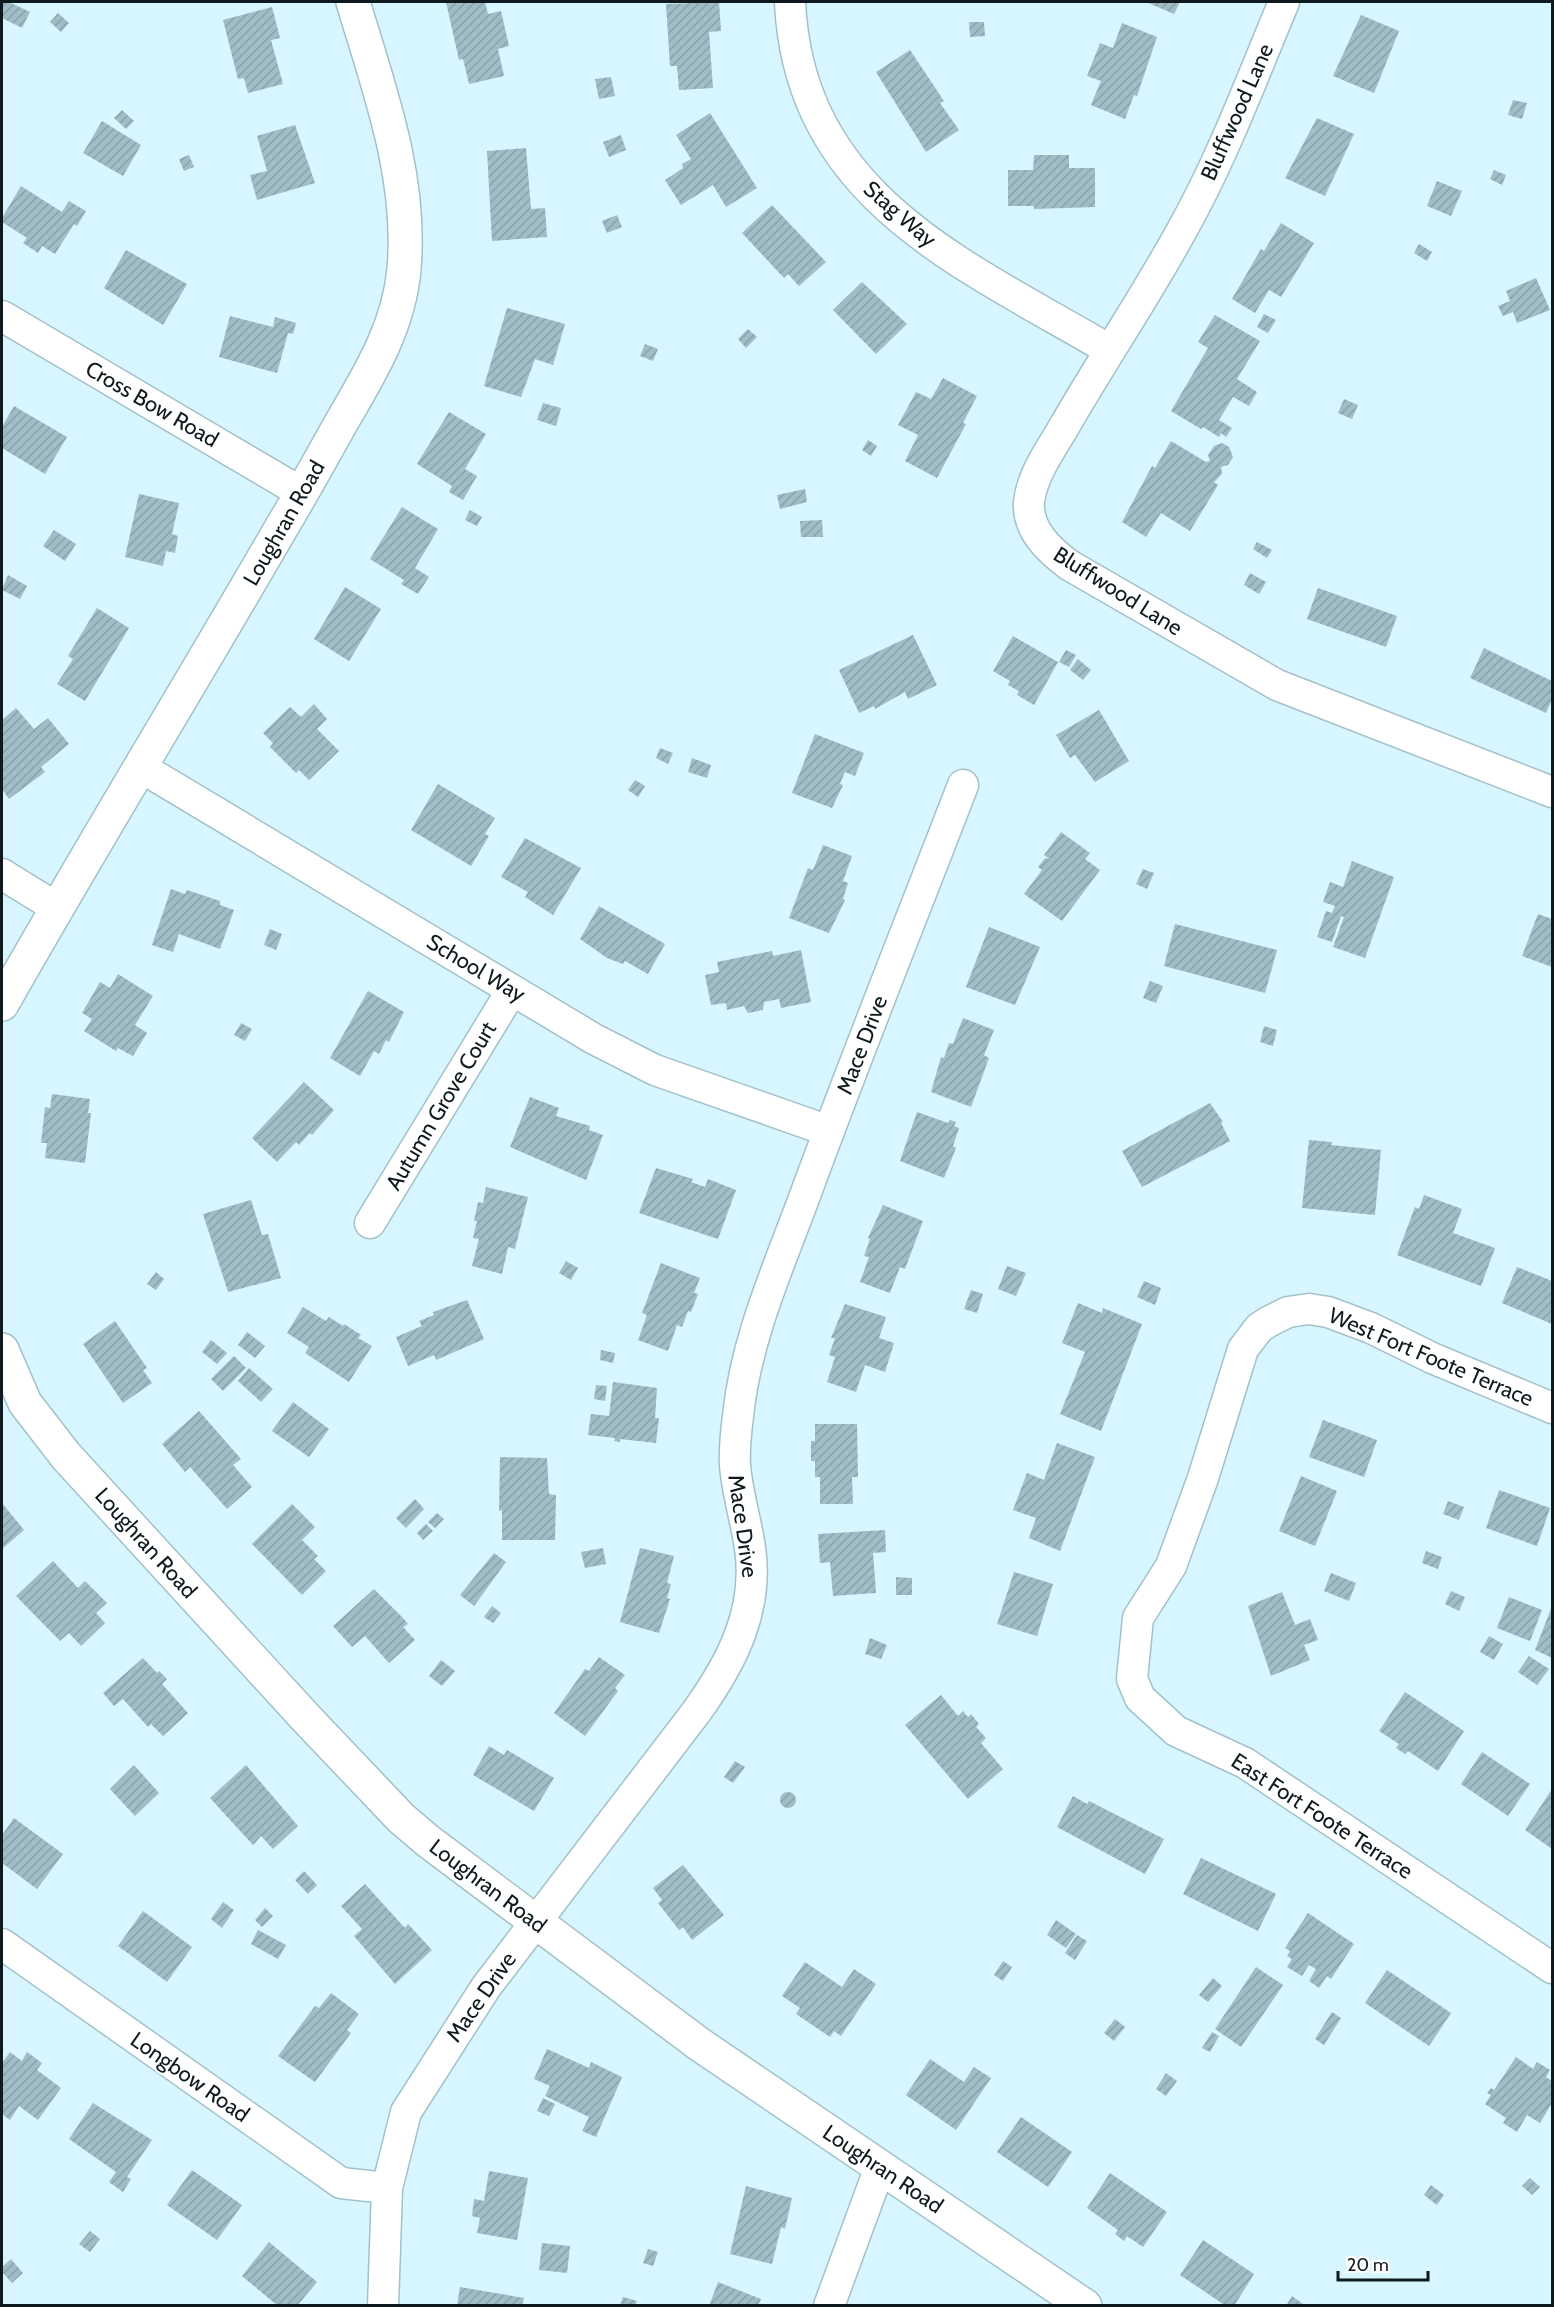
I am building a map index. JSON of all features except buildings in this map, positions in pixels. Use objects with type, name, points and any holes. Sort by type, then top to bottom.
[{"type":"street","name":"Loughran Road","points":[[2,1004],[302,493],[377,361],[395,318],[404,272],[406,231],[403,188],[393,137],[353,2]]},
{"type":"street","name":"Stag Way","points":[[790,2],[797,60],[816,111],[839,155],[878,201],[926,242],[1108,349]]},
{"type":"street","name":"Bluffwood Lane","points":[[1284,2],[1209,177],[1182,230],[1108,349],[1035,478],[1029,504],[1036,531],[1048,550],[1069,565],[1277,685],[1552,792]]},
{"type":"street","name":"Cross Bow Road","points":[[2,316],[302,493]]},
{"type":"street","name":"School Way","points":[[142,768],[594,1039],[655,1070],[829,1131]]},
{"type":"street","name":"Mace Drive","points":[[383,2306],[387,2188],[406,2112],[479,1997],[697,1711],[719,1680],[736,1647],[748,1612],[752,1583],[751,1550],[735,1465],[740,1391],[748,1352],[829,1131],[963,785]]},
{"type":"street","points":[[2,874],[57,908]]},
{"type":"street","name":"Autumn Grove Court","points":[[370,1222],[512,990]]},
{"type":"street","name":"West Fort Foote Terrace","points":[[1203,1478],[1234,1371],[1243,1349],[1259,1328],[1288,1312],[1309,1309],[1328,1312],[1371,1328],[1432,1358],[1552,1408]]},
{"type":"street","name":"Loughran Road","points":[[2,1350],[25,1403],[66,1456],[305,1717],[401,1818],[535,1922],[699,2044],[1085,2306]]},
{"type":"street","name":"East Fort Foote Terrace","points":[[1203,1478],[1171,1566],[1138,1618],[1132,1679],[1140,1698],[1176,1731],[1245,1763],[1552,1968]]},
{"type":"street","name":"Longbow Road","points":[[2,1944],[341,2183],[387,2188]]},
{"type":"street","points":[[829,2306],[880,2167]]}]
